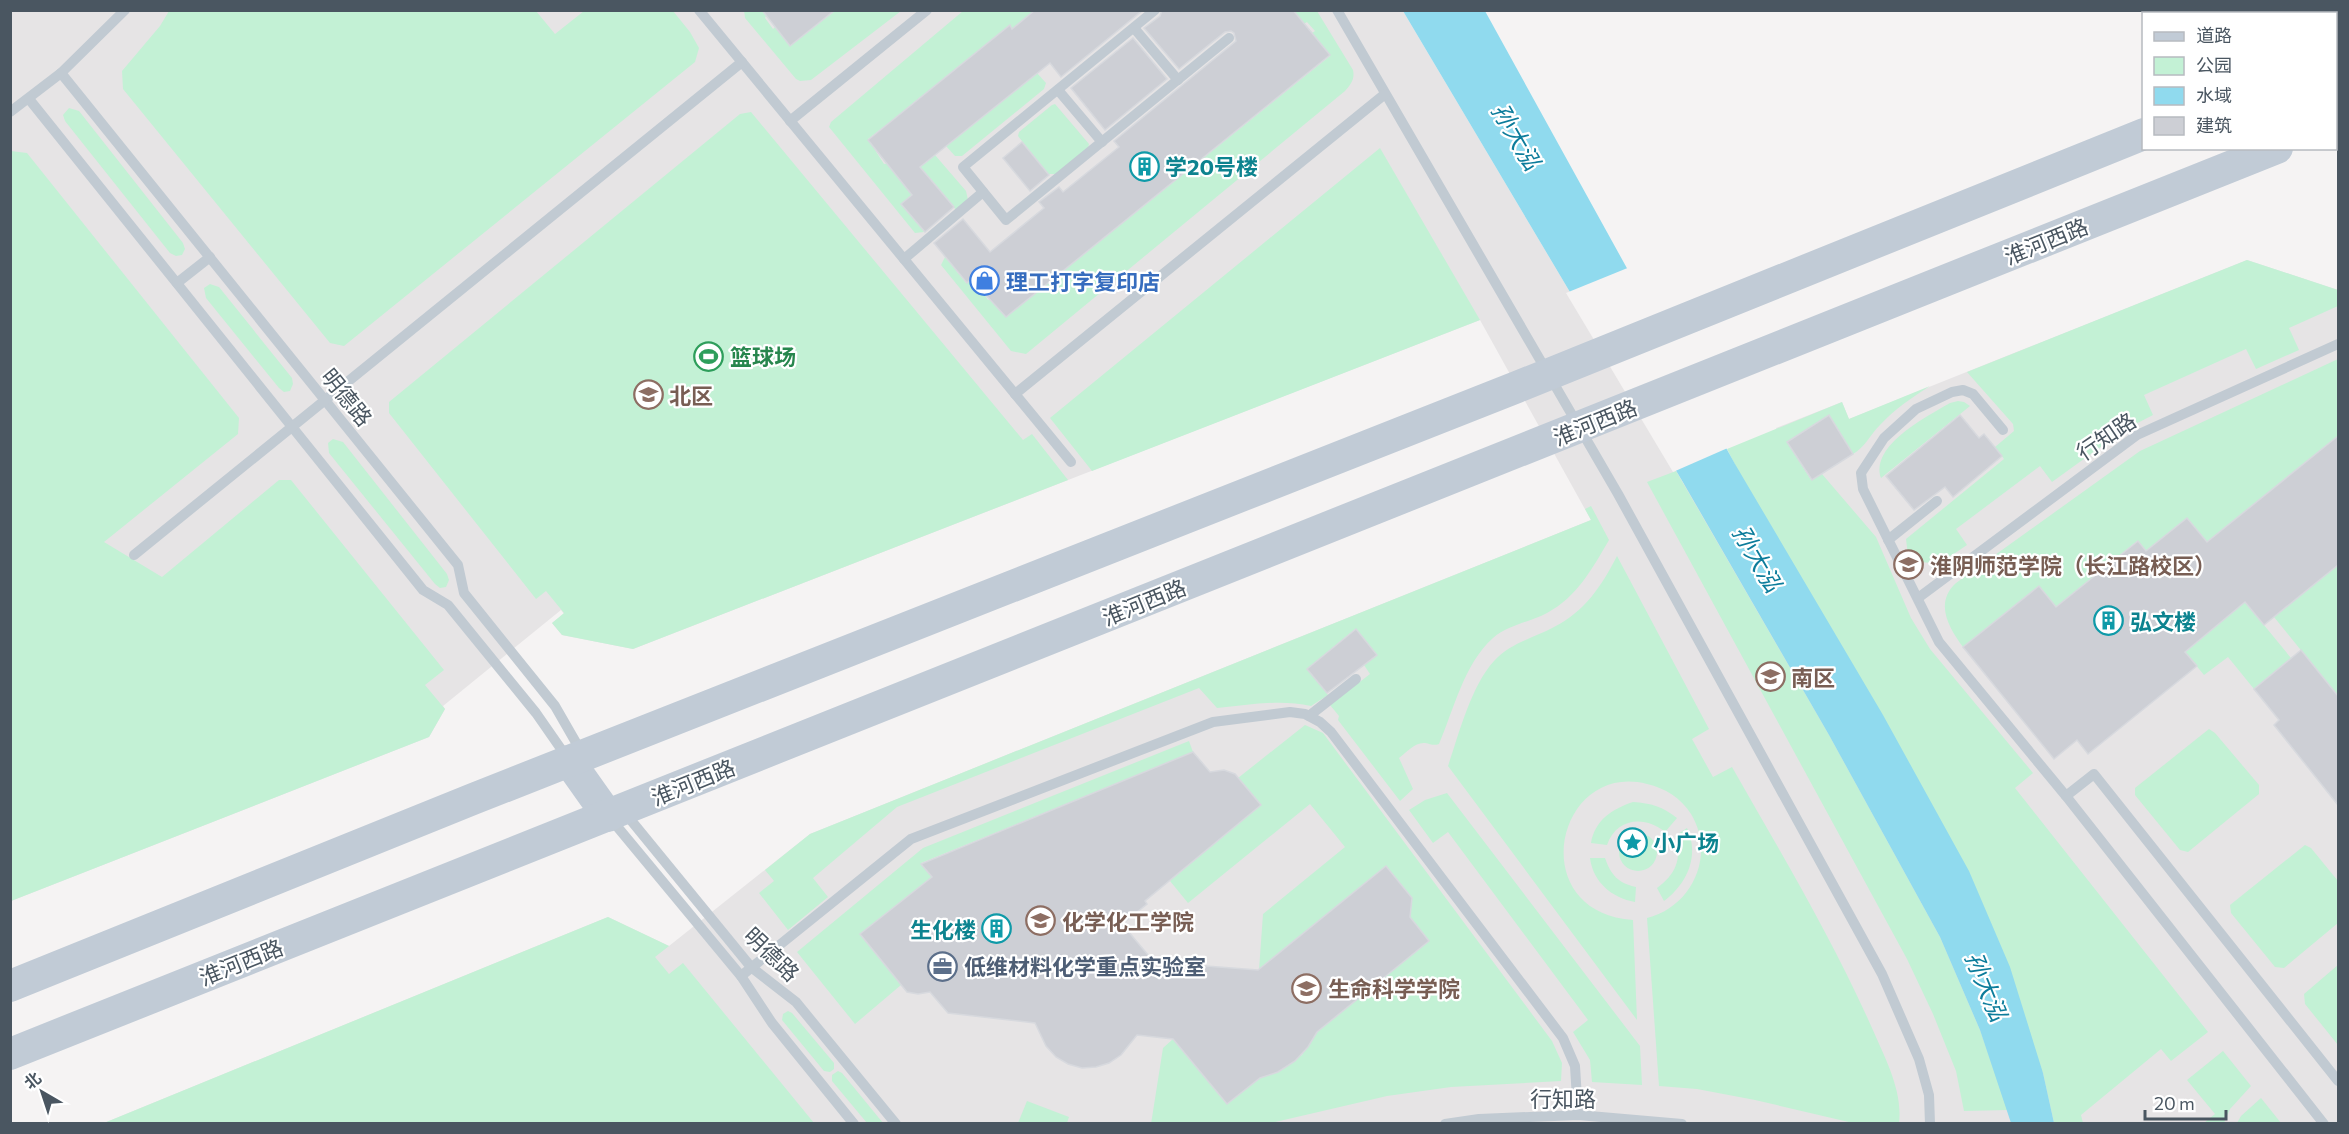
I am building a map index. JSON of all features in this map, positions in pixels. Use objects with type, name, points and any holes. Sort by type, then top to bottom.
[{"type":"main road","points":[[10,986],[576,758],[1517,387],[2142,135]]},
{"type":"main road","name":"淮河西路","points":[[10,1054],[2272,150]]},
{"type":"main road","points":[[576,758],[616,813]]},
{"type":"lane","points":[[10,112],[61,73],[125,10]]},
{"type":"lane","points":[[699,10],[1071,462]]},
{"type":"lane","points":[[790,121],[927,10]]},
{"type":"lane","points":[[1155,10],[963,167],[1006,220],[1229,38]]},
{"type":"lane","points":[[1337,10],[1618,495],[1882,974],[1919,1059],[1929,1095],[1930,1124]]},
{"type":"lane","points":[[1134,28],[1178,80]]},
{"type":"lane","points":[[134,555],[742,62]]},
{"type":"lane","name":"明德路","points":[[61,73],[458,565],[464,592],[555,706],[576,758]]},
{"type":"lane","points":[[1058,90],[1102,142]]},
{"type":"lane","points":[[1015,394],[1385,94]]},
{"type":"lane","points":[[29,99],[423,590],[448,605],[536,714],[576,758]]},
{"type":"lane","points":[[904,259],[983,192]]},
{"type":"lane","points":[[177,283],[210,257]]},
{"type":"lane","name":"行知路","points":[[1917,598],[2137,435],[2338,344]]},
{"type":"lane","points":[[2003,430],[1973,394],[1964,390],[1952,392],[1925,405],[1899,422],[1884,438],[1861,473],[1863,489],[1939,642],[2066,796],[2324,1124]]},
{"type":"lane","points":[[1888,540],[1937,501]]},
{"type":"lane","points":[[1309,716],[1356,679]]},
{"type":"lane","points":[[741,976],[911,839],[1213,722],[1290,712],[1309,716],[1331,732],[1563,1038],[1575,1066],[1578,1115]]},
{"type":"lane","points":[[2066,796],[2094,774],[2338,1081]]},
{"type":"lane","name":"明德路","points":[[616,813],[752,968],[796,1002],[896,1124]]},
{"type":"lane","name":"明德路","points":[[616,813],[741,976],[772,1023],[855,1124]]},
{"type":"lane","name":"行知路","points":[[1445,1124],[1479,1119],[1578,1115],[1682,1124]]},
{"type":"shaded area","name":"淮阴师范学院（长江路校区）","points":[[11,11],[1403,11],[1684,484],[1783,445],[1776,428],[1842,402],[1849,419],[2247,260],[2338,290],[2338,1123],[104,1123],[608,917],[669,946],[810,834],[1591,520],[1480,320],[633,649],[562,635],[552,623],[564,614],[561,610],[443,706],[445,709],[429,737],[11,901]]},
{"type":"green space","points":[[744,10],[762,11],[773,29],[775,27],[790,46],[835,11],[901,11],[811,80],[800,81],[745,18]]},
{"type":"green space","points":[[169,11],[536,11],[555,34],[584,11],[673,11],[690,32],[699,48],[695,62],[344,346],[330,343],[123,89],[122,71],[160,26]]},
{"type":"green space","points":[[963,11],[1035,11],[1012,29],[1009,26],[991,40],[973,61],[970,57],[944,78],[947,82],[923,100],[920,97],[906,109],[908,113],[885,131],[882,128],[868,139],[884,164],[935,155],[966,191],[968,200],[956,210],[931,179],[902,203],[924,232],[915,233],[829,127],[831,122]]},
{"type":"green space","points":[[1251,11],[1317,11],[1353,70],[1353,79],[1349,86],[1026,354],[1011,351],[941,265],[945,257],[966,283],[973,277],[988,300],[991,298],[1006,317],[1330,56],[1312,33],[1315,31],[1307,22],[1304,24]]},
{"type":"green space","points":[[1037,73],[1046,83],[1044,89],[962,156],[955,156],[946,146]]},
{"type":"green space","points":[[1055,104],[1089,144],[1088,148],[1057,174],[1048,174],[1018,136],[1019,132]]},
{"type":"green space","points":[[69,108],[79,111],[183,243],[185,249],[182,255],[176,256],[170,253],[65,121],[63,115]]},
{"type":"green space","points":[[751,112],[1023,440],[1032,434],[1068,480],[633,649],[562,635],[552,623],[564,613],[546,591],[536,599],[389,413],[389,402],[740,114]]},
{"type":"green space","points":[[1380,148],[1480,320],[1092,471],[1050,418]]},
{"type":"green space","points":[[11,151],[27,153],[239,418],[238,434],[104,542],[162,577],[279,480],[291,480],[444,670],[425,685],[445,709],[429,737],[11,901]]},
{"type":"green space","points":[[2247,260],[2338,290],[2338,306],[2289,328],[2299,350],[2256,369],[2246,349],[2144,395],[2153,415],[2124,430],[2052,482],[2040,466],[1956,529],[1967,545],[1960,550],[1932,563],[1908,556],[1906,539],[2004,459],[1995,447],[2014,431],[2013,424],[1967,372]]},
{"type":"green space","points":[[210,284],[219,287],[292,378],[293,384],[290,391],[284,392],[279,388],[206,298],[204,288]]},
{"type":"green space","points":[[2338,359],[2338,436],[2207,542],[2187,518],[2146,551],[2137,541],[2056,607],[2039,586],[1963,647],[1949,624],[1945,607],[1949,591],[1956,583],[2140,451]]},
{"type":"green space","points":[[1930,386],[1891,414],[1853,454],[1828,416],[1787,442],[1811,480],[1822,474],[1876,537],[1911,618],[1930,649],[2033,773],[2015,788],[2208,1032],[2171,1061],[2161,1049],[2081,1115],[2083,1123],[2054,1123],[2043,1073],[1727,449],[1842,402],[1849,419]]},
{"type":"green space","points":[[1958,401],[1970,406],[1881,478],[1880,466],[1884,454],[1892,443],[1916,424],[1950,403]]},
{"type":"green space","points":[[333,439],[343,442],[447,574],[449,580],[446,587],[440,588],[435,584],[329,453],[328,443]]},
{"type":"green space","points":[[1676,471],[1829,735],[1940,937],[1980,1030],[2008,1110],[1964,1111],[1956,1071],[1907,959],[1647,482]]},
{"type":"green space","points":[[1591,506],[1609,540],[1590,572],[1575,591],[1558,606],[1547,613],[1505,630],[1483,649],[1467,674],[1439,744],[1418,744],[1399,758],[1413,789],[1400,801],[1338,720],[1339,716],[1330,705],[1370,674],[1364,665],[1377,655],[1355,629],[1307,669],[1328,695],[1311,706],[1276,703],[1217,708],[1199,688],[897,807],[813,878],[828,897],[788,930],[759,893],[774,881],[765,870],[810,834],[1591,520],[1585,509]]},
{"type":"green space","points":[[1617,556],[1709,729],[1692,739],[1713,777],[1732,767],[1857,994],[1896,1087],[1900,1111],[1899,1123],[1853,1123],[1755,1100],[1697,1089],[1659,1086],[1647,918],[1663,912],[1676,903],[1687,891],[1695,877],[1700,862],[1701,846],[1698,830],[1691,814],[1672,794],[1660,788],[1647,784],[1616,783],[1591,794],[1574,815],[1565,840],[1565,867],[1576,892],[1598,911],[1633,920],[1637,1020],[1448,766],[1472,697],[1494,661],[1515,645],[1554,627],[1575,614],[1598,588]]},
{"type":"green space","points":[[2338,565],[2338,696],[2274,617]]},
{"type":"green space","points":[[2245,602],[2291,658],[2254,689],[2228,657],[2204,675],[2185,652]]},
{"type":"green space","points":[[1305,725],[1323,733],[1552,1041],[1562,1063],[1561,1081],[1451,1087],[1387,1096],[1271,1123],[1151,1124],[1163,1048],[1173,1039],[1227,1104],[1260,1078],[1278,1072],[1302,1055],[1317,1032],[1411,910],[1412,898],[1386,866],[1259,970],[1263,914],[1345,847],[1310,804],[1188,903],[1170,881],[1260,805],[1238,778]]},
{"type":"green space","points":[[2209,729],[2215,733],[2259,785],[2259,794],[2188,852],[2180,850],[2135,795],[2135,788]]},
{"type":"green space","points":[[1189,741],[1193,752],[921,863],[932,877],[861,934],[901,985],[855,1024],[797,952],[923,848]]},
{"type":"green space","points":[[1447,793],[1640,1046],[1642,1085],[1592,1082],[1590,1060],[1573,1032],[1588,1020],[1448,832],[1433,843],[1409,810],[1425,800]]},
{"type":"green space","points":[[1633,802],[1657,806],[1677,818],[1665,832],[1649,823],[1632,822],[1617,829],[1607,845],[1591,843],[1596,828],[1606,816]]},
{"type":"green space","points":[[1687,828],[1692,849],[1689,869],[1679,886],[1664,901],[1657,888],[1669,878],[1676,866],[1678,852],[1675,836]]},
{"type":"green space","points":[[1638,833],[1652,838],[1657,852],[1652,866],[1638,871],[1624,866],[1619,852],[1624,838]]},
{"type":"green space","points":[[2305,845],[2311,848],[2338,881],[2338,923],[2284,968],[2275,967],[2231,913],[2230,905]]},
{"type":"green space","points":[[1590,858],[1605,858],[1616,877],[1636,887],[1635,902],[1619,897],[1605,888],[1595,874]]},
{"type":"green space","points":[[608,917],[669,946],[655,957],[669,974],[683,963],[814,1123],[104,1123]]},
{"type":"green space","points":[[2338,965],[2338,1045],[2305,1004],[2304,994]]},
{"type":"green space","points":[[788,1011],[834,1063],[834,1069],[830,1072],[824,1071],[782,1020],[783,1014]]},
{"type":"green space","points":[[2223,1051],[2251,1086],[2230,1109],[2224,1123],[2204,1123],[2215,1114],[2187,1080]]},
{"type":"green space","points":[[838,1071],[883,1123],[867,1123],[832,1081],[832,1075]]},
{"type":"green space","points":[[2261,1098],[2281,1123],[2237,1123],[2241,1116]]},
{"type":"green space","points":[[1027,1101],[1069,1117],[1067,1123],[1018,1123]]},
{"type":"water","name":"孙大泓","points":[[1403,11],[1485,11],[1735,464],[1883,715],[1969,871],[2010,967],[2043,1073],[2054,1123],[2011,1123],[1980,1030],[1940,937],[1829,735],[1684,484]]},
{"type":"pier","points":[[1630,267],[1730,447],[1673,472],[1566,293]]},
{"type":"building","points":[[762,10],[835,10],[790,46]]},
{"type":"building","points":[[1035,10],[1143,10],[1061,77],[1050,63],[920,167],[954,207],[925,232],[901,204],[912,195],[868,140],[1010,25],[1012,29]]},
{"type":"building","name":"学20号楼","points":[[1162,10],[1293,10],[1330,55],[1006,317],[971,279],[967,283],[934,243],[963,219],[990,252],[1044,208],[1039,202],[1059,187],[1063,192],[1119,147],[1114,141],[1236,41],[1234,33],[1225,32],[1179,69],[1144,28],[1160,16]]},
{"type":"building","points":[[1133,38],[1167,79],[1105,130],[1071,88]]},
{"type":"building","points":[[1022,142],[1049,175],[1030,191],[1003,158]]},
{"type":"building","points":[[1829,415],[1853,454],[1812,480],[1787,442]]},
{"type":"building","points":[[1960,415],[1979,438],[1984,434],[2002,456],[1953,497],[1945,487],[1914,510],[1886,476]]},
{"type":"building","name":"弘文楼","points":[[2338,436],[2338,565],[2264,625],[2245,602],[2185,652],[2197,666],[2088,754],[2077,740],[2054,759],[1963,647],[2039,586],[2056,607],[2138,541],[2146,551],[2187,518],[2207,542]]},
{"type":"building","points":[[1356,629],[1377,655],[1327,693],[1307,669]]},
{"type":"building","points":[[2301,650],[2338,696],[2338,805],[2274,725],[2279,720],[2254,689]]},
{"type":"building","name":"生化楼","points":[[1193,752],[1210,772],[1224,770],[1235,774],[1261,805],[1145,901],[1147,904],[1122,924],[1154,962],[1258,970],[1386,866],[1412,898],[1410,917],[1429,941],[1317,1032],[1308,1047],[1295,1061],[1278,1072],[1260,1078],[1227,1104],[1173,1039],[1137,1035],[1121,1055],[1109,1063],[1082,1068],[1068,1064],[1056,1057],[1046,1046],[1035,1023],[948,1013],[930,992],[918,994],[907,992],[860,934],[932,877],[921,864]]},
{"type":"place","name":"学20号楼","points":[[1144,166]]},
{"type":"place","name":"理工打字复印店","points":[[985,281]]},
{"type":"place","name":"篮球场","points":[[709,356]]},
{"type":"place","name":"北区","points":[[648,395]]},
{"type":"place","name":"淮阴师范学院（长江路校区）","points":[[1909,565]]},
{"type":"place","name":"弘文楼","points":[[2109,621]]},
{"type":"place","name":"南区","points":[[1770,677]]},
{"type":"place","name":"小广场","points":[[1632,842]]},
{"type":"place","name":"化学化工学院","points":[[1041,921]]},
{"type":"place","name":"生化楼","points":[[997,929]]},
{"type":"place","name":"低维材料化学重点实验室","points":[[943,966]]},
{"type":"place","name":"生命科学学院","points":[[1307,988]]}]
